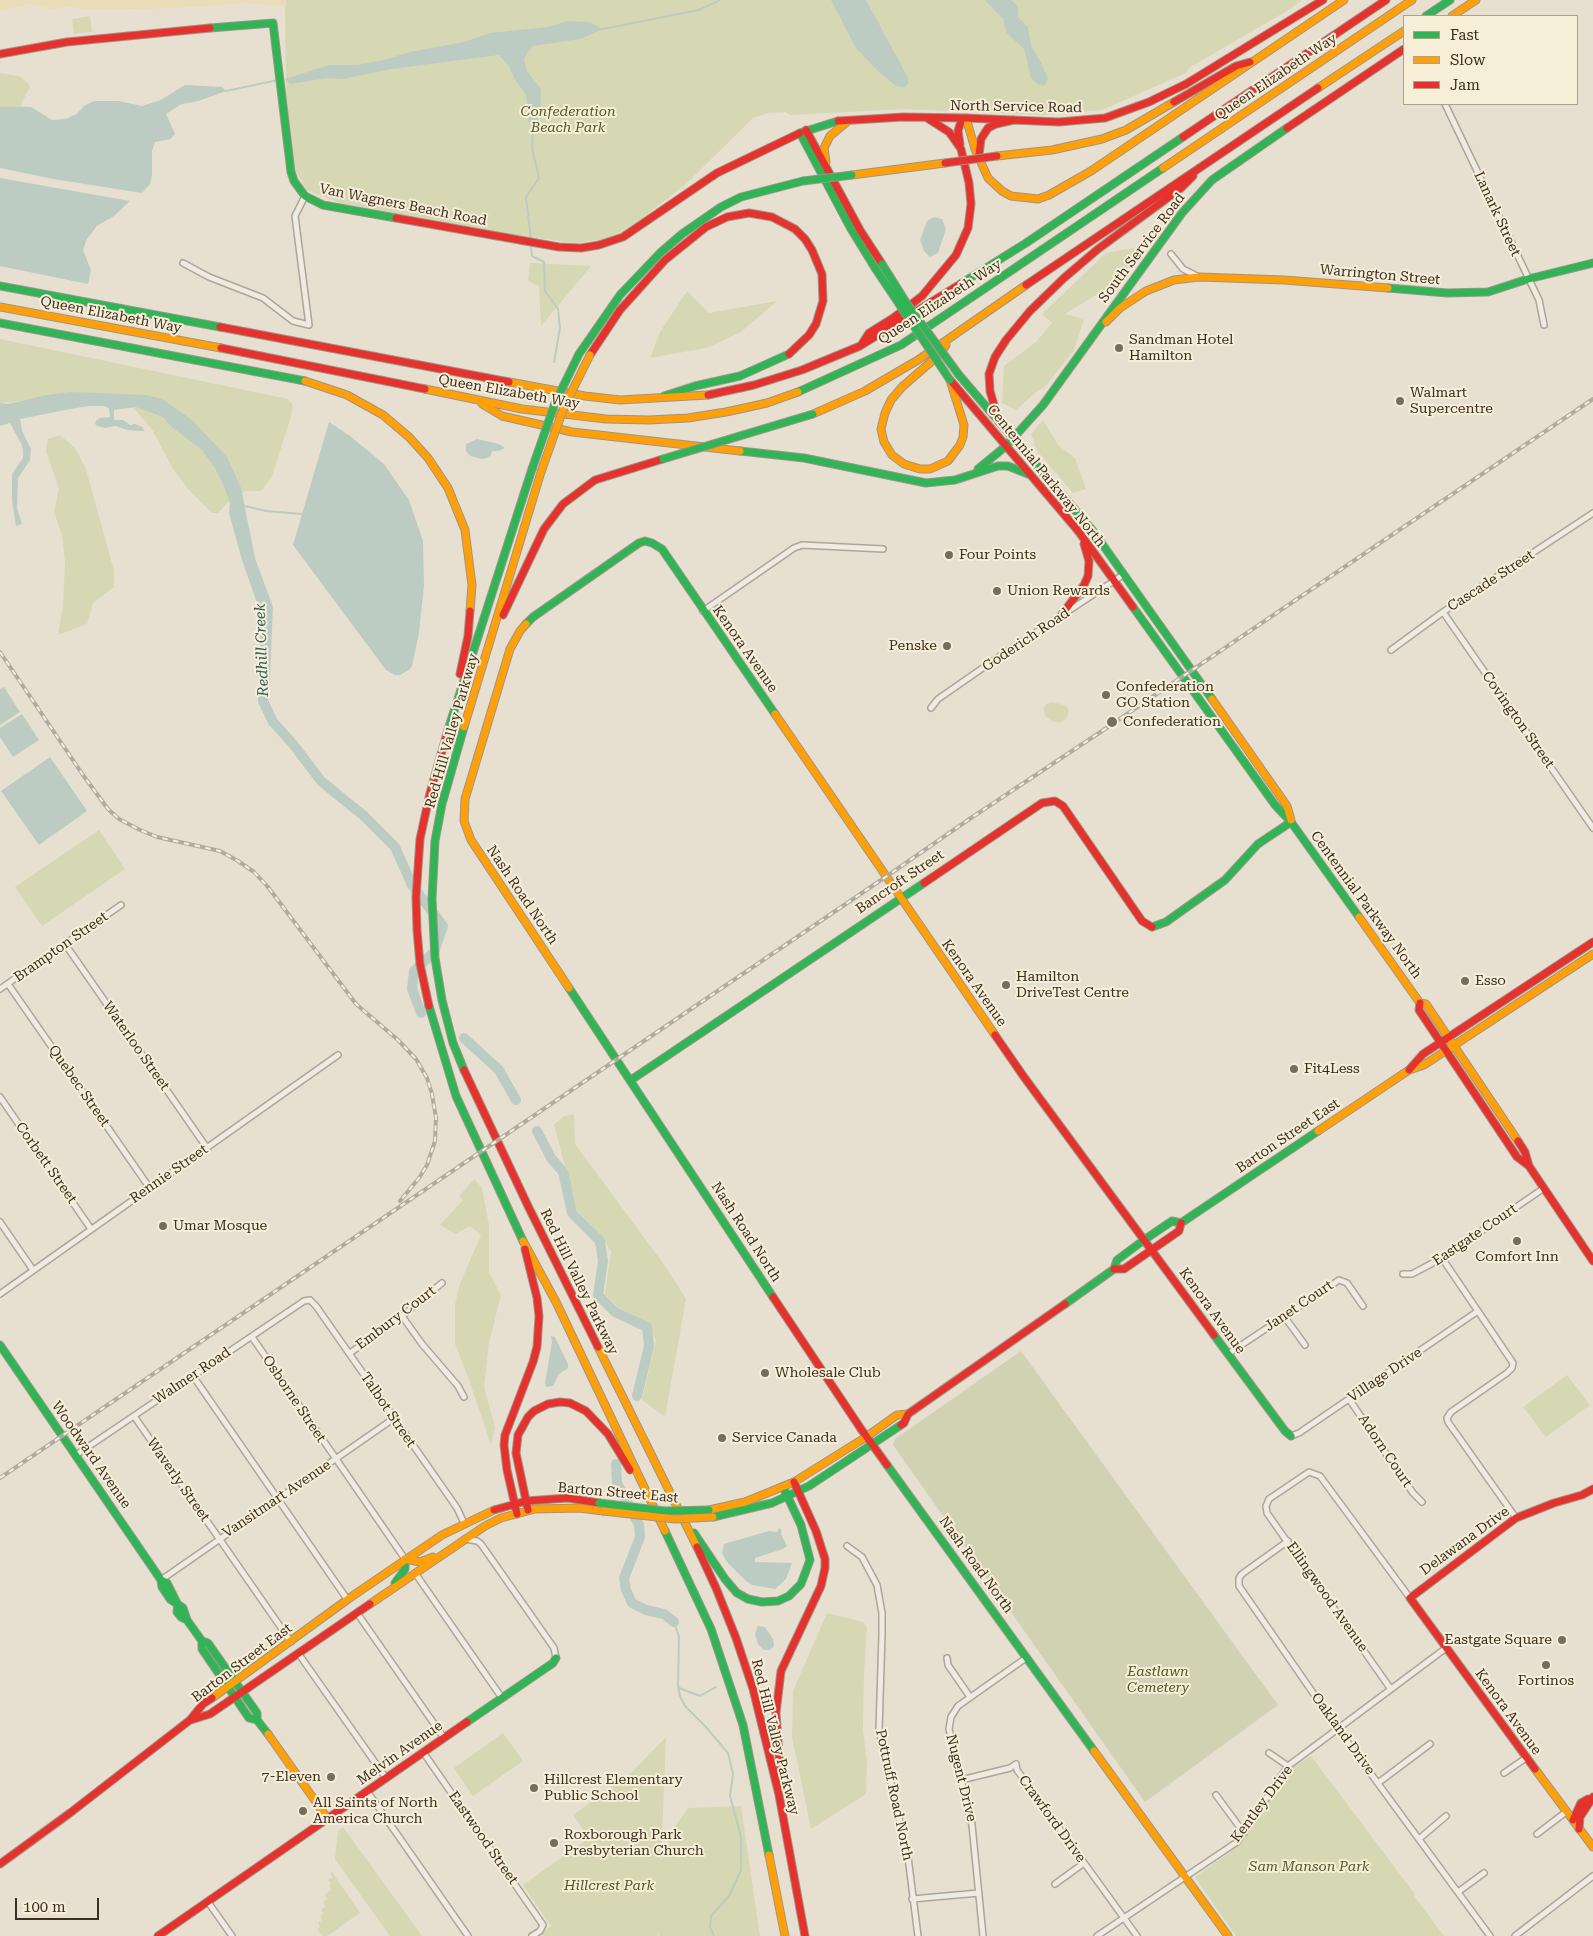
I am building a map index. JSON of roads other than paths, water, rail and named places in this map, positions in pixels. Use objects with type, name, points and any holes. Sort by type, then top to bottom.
[{"type":"main road","name":"North Service Road","points":[[803,132],[850,119],[964,118],[1059,122],[1105,118],[1149,102],[1186,84],[1322,0]]},
{"type":"main road","points":[[964,118],[988,178],[1002,191],[1011,196],[1038,199],[1049,195],[1091,171],[1344,0]]},
{"type":"main road","name":"Queen Elizabeth Way","points":[[0,286],[530,387],[602,398],[653,399],[716,394],[754,385],[802,370],[860,346],[1026,243],[1386,0]]},
{"type":"main road","name":"Queen Elizabeth Way","points":[[0,307],[250,354],[522,409],[568,416],[649,420],[688,418],[726,412],[767,403],[805,390],[901,345],[1412,0]]},
{"type":"main road","points":[[1428,15],[1450,0]]},
{"type":"main road","points":[[1454,15],[1476,0]]},
{"type":"main road","name":"Van Wagners Beach Road","points":[[0,54],[75,42],[273,23],[291,172],[294,181],[305,196],[323,205],[559,247],[581,248],[599,245],[623,237],[717,172],[803,132]]},
{"type":"main road","points":[[495,629],[509,605],[530,555],[544,528],[563,504],[595,480],[813,414],[865,391],[950,339],[1122,219],[1403,32]]},
{"type":"main road","name":"South Service Road","points":[[970,475],[985,465],[1006,446],[1043,405],[1182,213],[1212,180],[1403,50]]},
{"type":"main road","points":[[458,697],[555,403],[579,354],[620,295],[654,259],[682,234],[721,207],[741,197],[779,186],[803,181],[1052,150],[1102,138],[1126,130],[1236,66],[1257,60]]},
{"type":"main road","points":[[927,118],[949,132],[961,149]]},
{"type":"main road","points":[[860,346],[868,333],[893,318],[922,296],[945,270],[964,240],[968,228],[971,204],[969,183],[958,131],[964,118]]},
{"type":"main road","points":[[828,171],[824,148],[830,136],[850,119]]},
{"type":"main road","points":[[979,158],[981,138],[988,128],[1014,120]]},
{"type":"main road","name":"Centennial Parkway North","points":[[803,132],[828,171],[878,266],[950,380],[1079,532],[1275,805],[1291,822],[1420,1003],[1426,1004],[1521,1145],[1529,1166],[1592,1258]]},
{"type":"main road","name":"Centennial Parkway North","points":[[803,132],[851,229],[959,375],[1093,531],[1287,806],[1291,822]]},
{"type":"main road","points":[[999,422],[990,391],[989,374],[995,357],[1006,340],[1030,311],[1064,278],[1098,249],[1181,188],[1207,162]]},
{"type":"main road","points":[[495,629],[542,472],[564,407],[590,355],[620,310],[665,260],[706,227],[727,217],[749,213],[772,217],[795,229],[812,250],[822,274],[823,301],[816,324],[809,335],[792,353],[740,376],[695,386],[653,399]]},
{"type":"main road","name":"Warrington Street","points":[[1092,337],[1120,308],[1146,291],[1174,280],[1199,277],[1284,280],[1447,293],[1488,292],[1528,279],[1593,263]]},
{"type":"main road","points":[[0,322],[172,357],[310,382],[347,395],[382,415],[396,426],[409,437],[433,465],[448,488],[465,530],[470,559],[471,602],[468,636],[458,683],[458,697]]},
{"type":"main road","points":[[950,339],[940,354],[902,387],[884,412],[881,429],[884,442],[892,455],[904,464],[930,469],[948,461],[960,445],[964,425],[950,380]]},
{"type":"main road","points":[[476,400],[502,416],[572,432],[804,458],[879,475],[926,483],[955,480],[998,466],[1008,466],[1028,474]]},
{"type":"main road","points":[[1060,617],[1084,585],[1088,576],[1089,561],[1079,532]]},
{"type":"main road","name":"Kenora Avenue","points":[[645,541],[662,549],[847,817],[899,897],[1024,1076],[1285,1431],[1291,1436]]},
{"type":"main road","name":"Nash Road North","points":[[645,541],[639,543],[533,617],[520,631],[510,649],[465,798],[464,821],[471,840],[866,1437],[1228,1936]]},
{"type":"main road","name":"Red Hill Valley Parkway","points":[[495,629],[454,760],[442,804],[436,841],[432,899],[435,958],[442,1000],[453,1043],[462,1067],[528,1206],[716,1588],[753,1689],[779,1795],[805,1936]]},
{"type":"main road","name":"Red Hill Valley Parkway","points":[[458,697],[432,784],[420,839],[416,896],[420,964],[432,1020],[456,1096],[525,1244],[556,1302],[711,1629],[728,1676],[742,1725],[785,1936]]},
{"type":"main road","name":"Bancroft Street","points":[[631,1080],[899,897],[1049,800],[1058,803],[1067,811],[1142,921],[1151,927],[1166,922],[1226,880],[1258,844],[1291,822]]},
{"type":"main road","name":"Barton Street East","points":[[1114,1269],[1124,1270],[1179,1231],[1181,1223],[1409,1070],[1424,1054],[1593,942]]},
{"type":"main road","name":"Barton Street East","points":[[1409,1070],[1424,1065],[1593,954]]},
{"type":"main road","points":[[1514,995],[1519,1003]]},
{"type":"main road","name":"Centennial Parkway North","points":[[1420,1003],[1418,1010],[1517,1157],[1529,1166]]},
{"type":"main road","name":"Barton Street East","points":[[0,1864],[70,1814],[190,1720],[203,1704],[405,1559],[464,1523],[492,1511],[526,1501],[568,1498],[664,1511],[709,1510],[745,1502],[783,1488],[866,1437],[897,1415],[908,1414],[1114,1269],[1117,1260],[1144,1240],[1172,1221],[1181,1223]]},
{"type":"main road","points":[[517,1514],[505,1457],[505,1435],[533,1362],[538,1330],[537,1298],[525,1253],[525,1244]]},
{"type":"main road","name":"Woodward Avenue","points":[[0,1345],[161,1580],[167,1583],[178,1605],[177,1612],[181,1618],[187,1620],[202,1642],[202,1648],[249,1718],[257,1720],[272,1739],[328,1819]]},
{"type":"main road","points":[[528,1510],[516,1454],[518,1435],[528,1417],[541,1407],[554,1402],[576,1405],[593,1416],[608,1434],[630,1470],[642,1483]]},
{"type":"main road","name":"Barton Street East","points":[[190,1720],[210,1714],[390,1589],[484,1526],[501,1518],[528,1510],[555,1507],[675,1519],[713,1517],[764,1506],[799,1491],[872,1445],[904,1423],[908,1414]]},
{"type":"main road","points":[[779,1795],[780,1768],[776,1713],[782,1672],[796,1637],[821,1586],[825,1568],[825,1559],[816,1531],[794,1482]]},
{"type":"main road","points":[[686,1524],[699,1539],[733,1589],[742,1596],[755,1601],[778,1601],[789,1596],[801,1584],[810,1560],[801,1525],[783,1488]]},
{"type":"main road","name":"Delawana Drive","points":[[1410,1598],[1516,1518],[1554,1503],[1582,1495],[1593,1489]]},
{"type":"main road","points":[[390,1589],[405,1570],[405,1559],[412,1562],[420,1562],[447,1552]]},
{"type":"main road","name":"Kenora Avenue","points":[[1410,1598],[1593,1847]]},
{"type":"main road","name":"Woodward Avenue","points":[[202,1642],[208,1643],[257,1713],[257,1720]]},
{"type":"main road","name":"Melvin Avenue","points":[[158,1936],[502,1698],[552,1663],[556,1658]]},
{"type":"main road","points":[[1573,1820],[1581,1803],[1593,1797]]},
{"type":"main road","points":[[1579,1829],[1580,1818],[1593,1797]]},
{"type":"street","name":"Lanark Street","points":[[1445,105],[1539,300],[1544,325]]},
{"type":"street","points":[[184,263],[210,277],[263,298],[293,321],[309,326],[295,216],[305,196]]},
{"type":"street","points":[[1171,254],[1183,268],[1199,277]]},
{"type":"street","name":"Cascade Street","points":[[1390,650],[1593,513]]},
{"type":"street","points":[[703,611],[794,548],[802,545],[883,549]]},
{"type":"street","name":"Goderich Road","points":[[931,708],[938,699],[1123,575]]},
{"type":"street","name":"Covington Street","points":[[1444,612],[1593,828]]},
{"type":"street","name":"Brampton Street","points":[[0,989],[121,905]]},
{"type":"street","name":"Waterloo Street","points":[[65,944],[207,1148]]},
{"type":"street","name":"Quebec Street","points":[[8,984],[149,1188]]},
{"type":"street","name":"Rennie Street","points":[[0,1294],[338,1055]]},
{"type":"street","name":"Corbett Street","points":[[0,1097],[91,1229]]},
{"type":"street","name":"Eastgate Court","points":[[1403,1274],[1412,1274],[1442,1258],[1544,1188]]},
{"type":"street","points":[[0,1222],[33,1270]]},
{"type":"street","points":[[1442,1258],[1512,1361],[1512,1368],[1451,1412],[1447,1418],[1516,1518]]},
{"type":"street","name":"Janet Court","points":[[1228,1354],[1338,1280],[1347,1283],[1363,1306]]},
{"type":"street","name":"Embury Court","points":[[350,1353],[402,1316],[442,1283]]},
{"type":"street","name":"Walmer Road","points":[[76,1455],[304,1301],[310,1300]]},
{"type":"street","name":"Talbot Street","points":[[310,1300],[350,1353],[393,1418],[457,1508],[464,1523]]},
{"type":"street","name":"Village Drive","points":[[1291,1436],[1478,1311]]},
{"type":"street","points":[[402,1316],[422,1344],[458,1386],[464,1397]]},
{"type":"street","points":[[1284,1316],[1305,1345]]},
{"type":"street","name":"Osborne Street","points":[[252,1337],[405,1559]]},
{"type":"street","points":[[193,1376],[348,1600]]},
{"type":"street","name":"Adorn Court","points":[[1349,1399],[1413,1493],[1422,1502]]},
{"type":"street","name":"Waverly Street","points":[[134,1416],[291,1642]]},
{"type":"street","name":"Vansitmart Avenue","points":[[161,1580],[393,1418]]},
{"type":"street","name":"Kenora Avenue","points":[[1266,1506],[1269,1499],[1309,1472],[1320,1476],[1410,1598]]},
{"type":"street","name":"Ellingwood Avenue","points":[[1266,1506],[1267,1513],[1390,1688]]},
{"type":"street","points":[[465,1539],[477,1541],[481,1544],[554,1648],[556,1658]]},
{"type":"street","name":"Oakland Drive","points":[[1288,1541],[1242,1574],[1239,1578],[1239,1586],[1338,1729],[1490,1936]]},
{"type":"street","name":"Pottruff Road North","points":[[847,1546],[862,1558],[877,1585],[882,1612],[879,1730],[908,1857],[918,1936]]},
{"type":"street","points":[[415,1573],[502,1698]]},
{"type":"street","points":[[357,1613],[444,1738]]},
{"type":"street","name":"Kentley Drive","points":[[1097,1936],[1238,1842],[1288,1766],[1446,1648]]},
{"type":"street","points":[[298,1654],[386,1778]]},
{"type":"street","points":[[947,1658],[948,1665],[970,1697]]},
{"type":"street","name":"Nugent Drive","points":[[983,1936],[972,1825],[948,1730],[951,1717],[958,1706],[1026,1658]]},
{"type":"street","points":[[1378,1784],[1430,1744]]},
{"type":"street","name":"Eastwood Street","points":[[423,1752],[543,1925],[540,1932],[532,1936]]},
{"type":"street","points":[[1269,1753],[1288,1766]]},
{"type":"street","points":[[1504,1773],[1526,1758]]},
{"type":"street","name":"Crawford Drive","points":[[961,1780],[1010,1768],[1016,1764],[1017,1770],[1137,1936]]},
{"type":"street","points":[[367,1791],[468,1936]]},
{"type":"street","points":[[1216,1796],[1244,1833]]},
{"type":"street","points":[[1537,1834],[1566,1812]]},
{"type":"street","points":[[1419,1839],[1446,1816]]},
{"type":"street","points":[[1055,1884],[1084,1863]]},
{"type":"street","points":[[1458,1892],[1484,1873]]},
{"type":"street","points":[[1515,1936],[1593,1876]]},
{"type":"street","points":[[912,1899],[979,1893]]},
{"type":"street","points":[[208,1902],[232,1936]]},
{"type":"water","points":[[831,0],[866,0],[908,78],[908,84],[904,87],[896,86],[878,71],[856,48]]},
{"type":"water","points":[[985,0],[1011,0],[1018,6],[1018,17],[1028,27],[1031,46],[1048,79],[1044,86],[1039,85],[1031,78],[1024,49],[1007,33],[1003,19]]},
{"type":"water","points":[[568,21],[590,22],[603,29],[580,39],[533,46],[527,53],[524,59],[527,71],[541,89],[540,115],[533,128],[529,123],[526,95],[514,78],[509,66],[499,55],[391,69],[343,79],[327,78],[290,84],[285,79],[329,65],[357,65],[384,60],[410,52],[464,42],[490,33],[548,27]]},
{"type":"water","points":[[185,85],[222,87],[226,91],[198,101],[181,104],[166,114],[175,134],[170,139],[155,142],[152,151],[150,184],[142,193],[53,179],[0,168],[0,107],[31,107],[52,120],[66,119],[77,114],[84,106],[94,101],[118,101],[142,106],[161,100]]},
{"type":"water","points":[[0,178],[130,201],[114,216],[97,226],[87,239],[83,250],[91,270],[88,284],[0,266]]},
{"type":"water","points":[[934,217],[942,219],[946,229],[938,253],[930,257],[924,251],[920,240],[927,221]]},
{"type":"water","points":[[70,392],[146,395],[162,399],[192,420],[227,457],[241,488],[255,558],[273,607],[269,699],[260,703],[260,622],[256,600],[242,560],[229,513],[230,503],[224,486],[215,468],[202,450],[173,428],[163,417],[136,407],[114,410],[114,420],[123,420],[130,425],[135,424],[142,427],[145,431],[127,430],[116,426],[105,428],[97,426],[95,424],[96,421],[100,418],[110,417],[109,408],[104,406],[89,406],[20,419],[22,431],[31,449],[30,460],[18,478],[17,508],[22,524],[16,526],[12,500],[12,474],[23,458],[23,451],[22,445],[10,423],[0,426],[0,403],[8,404]]},
{"type":"water","points":[[329,422],[350,436],[384,464],[409,500],[423,541],[424,585],[419,633],[412,666],[400,675],[395,675],[386,670],[293,545]]},
{"type":"water","points":[[477,439],[499,444],[505,448],[492,451],[491,455],[487,458],[482,459],[470,456],[466,451],[466,444]]},
{"type":"water","points":[[4,687],[20,712],[0,725],[0,689]]},
{"type":"water","points":[[22,714],[39,740],[13,757],[0,737],[0,728]]},
{"type":"water","points":[[50,757],[87,811],[39,845],[1,791]]},
{"type":"water","points":[[551,1336],[555,1337],[568,1364],[568,1368],[559,1374],[553,1386],[546,1387],[545,1383],[552,1342]]},
{"type":"water","points":[[779,1528],[782,1530],[781,1534],[787,1546],[755,1558],[755,1562],[792,1563],[786,1579],[775,1589],[752,1585],[727,1562],[722,1553],[724,1544],[769,1531],[777,1532]]},
{"type":"water","points":[[758,1626],[765,1627],[773,1639],[774,1646],[770,1650],[764,1650],[758,1644],[755,1634]]},
{"type":"waterway","points":[[603,29],[699,10],[720,0]]},
{"type":"waterway","points":[[226,91],[278,80]]},
{"type":"waterway","points":[[531,240],[526,197],[539,178],[532,148],[533,128]]},
{"type":"waterway","points":[[531,245],[532,256],[544,262],[545,291],[558,309],[560,328],[554,362]]},
{"type":"waterway","points":[[245,506],[266,511],[302,514]]},
{"type":"waterway","name":"Redhill Creek","points":[[263,688],[263,701],[273,722],[293,744],[321,781],[364,816],[395,847],[412,885],[443,926],[434,952],[414,971],[412,989],[421,1013]]},
{"type":"waterway","name":"Redhill Creek","points":[[464,1038],[499,1070],[516,1100]]},
{"type":"waterway","name":"Redhill Creek","points":[[537,1131],[551,1158],[563,1172],[572,1213],[600,1241],[603,1261],[598,1295],[615,1312],[647,1327],[649,1346],[637,1396]]},
{"type":"waterway","name":"Redhill Creek","points":[[616,1464],[617,1483],[639,1525],[640,1537],[624,1578],[626,1590],[632,1603],[646,1610],[664,1614],[674,1622]]},
{"type":"waterway","name":"Redhill Creek","points":[[674,1622],[679,1637],[678,1686],[680,1696],[685,1706],[728,1753],[733,1774],[730,1796],[741,1837],[741,1870],[729,1896],[711,1916],[710,1927],[714,1936]]},
{"type":"waterway","points":[[679,1688],[700,1696],[716,1687]]},
{"type":"railway","points":[[0,1478],[968,820],[1593,399]]},
{"type":"railway","points":[[0,652],[108,809],[119,819],[140,830],[157,837],[220,851],[254,872],[268,887],[356,1004],[398,1040],[416,1059],[427,1078],[432,1094],[436,1118],[435,1141],[427,1165],[400,1201]]},
{"type":"place","name":"Sandman Hotel Hamilton","points":[[1119,348]]},
{"type":"place","name":"Walmart Supercentre","points":[[1400,401]]},
{"type":"place","name":"Four Points","points":[[949,555]]},
{"type":"place","name":"Union Rewards","points":[[997,591]]},
{"type":"place","name":"Penske","points":[[947,646]]},
{"type":"place","name":"Confederation GO Station","points":[[1106,695]]},
{"type":"place","name":"Confederation","points":[[1112,722]]},
{"type":"place","name":"Esso","points":[[1465,981]]},
{"type":"place","name":"Hamilton DriveTest Centre","points":[[1006,985]]},
{"type":"place","name":"Fit4Less","points":[[1294,1069]]},
{"type":"place","name":"Umar Mosque","points":[[163,1226]]},
{"type":"place","name":"Comfort Inn","points":[[1517,1241]]},
{"type":"place","name":"Wholesale Club","points":[[765,1373]]},
{"type":"place","name":"Service Canada","points":[[722,1438]]},
{"type":"place","name":"Eastgate Square","points":[[1562,1640]]},
{"type":"place","name":"Fortinos","points":[[1546,1665]]},
{"type":"place","name":"7-Eleven","points":[[331,1777]]},
{"type":"place","name":"Hillcrest Elementary Public School","points":[[534,1788]]},
{"type":"place","name":"All Saints of North America Church","points":[[303,1811]]},
{"type":"place","name":"Roxborough Park Presbyterian Church","points":[[554,1843]]},
{"type":"park label","name":"Confederation Beach Park","points":[[568,120]]},
{"type":"park label","name":"Eastlawn Cemetery","points":[[1158,1680]]},
{"type":"park label","name":"Sam Manson Park","points":[[1309,1867]]},
{"type":"park label","name":"Hillcrest Park","points":[[609,1886]]}]
